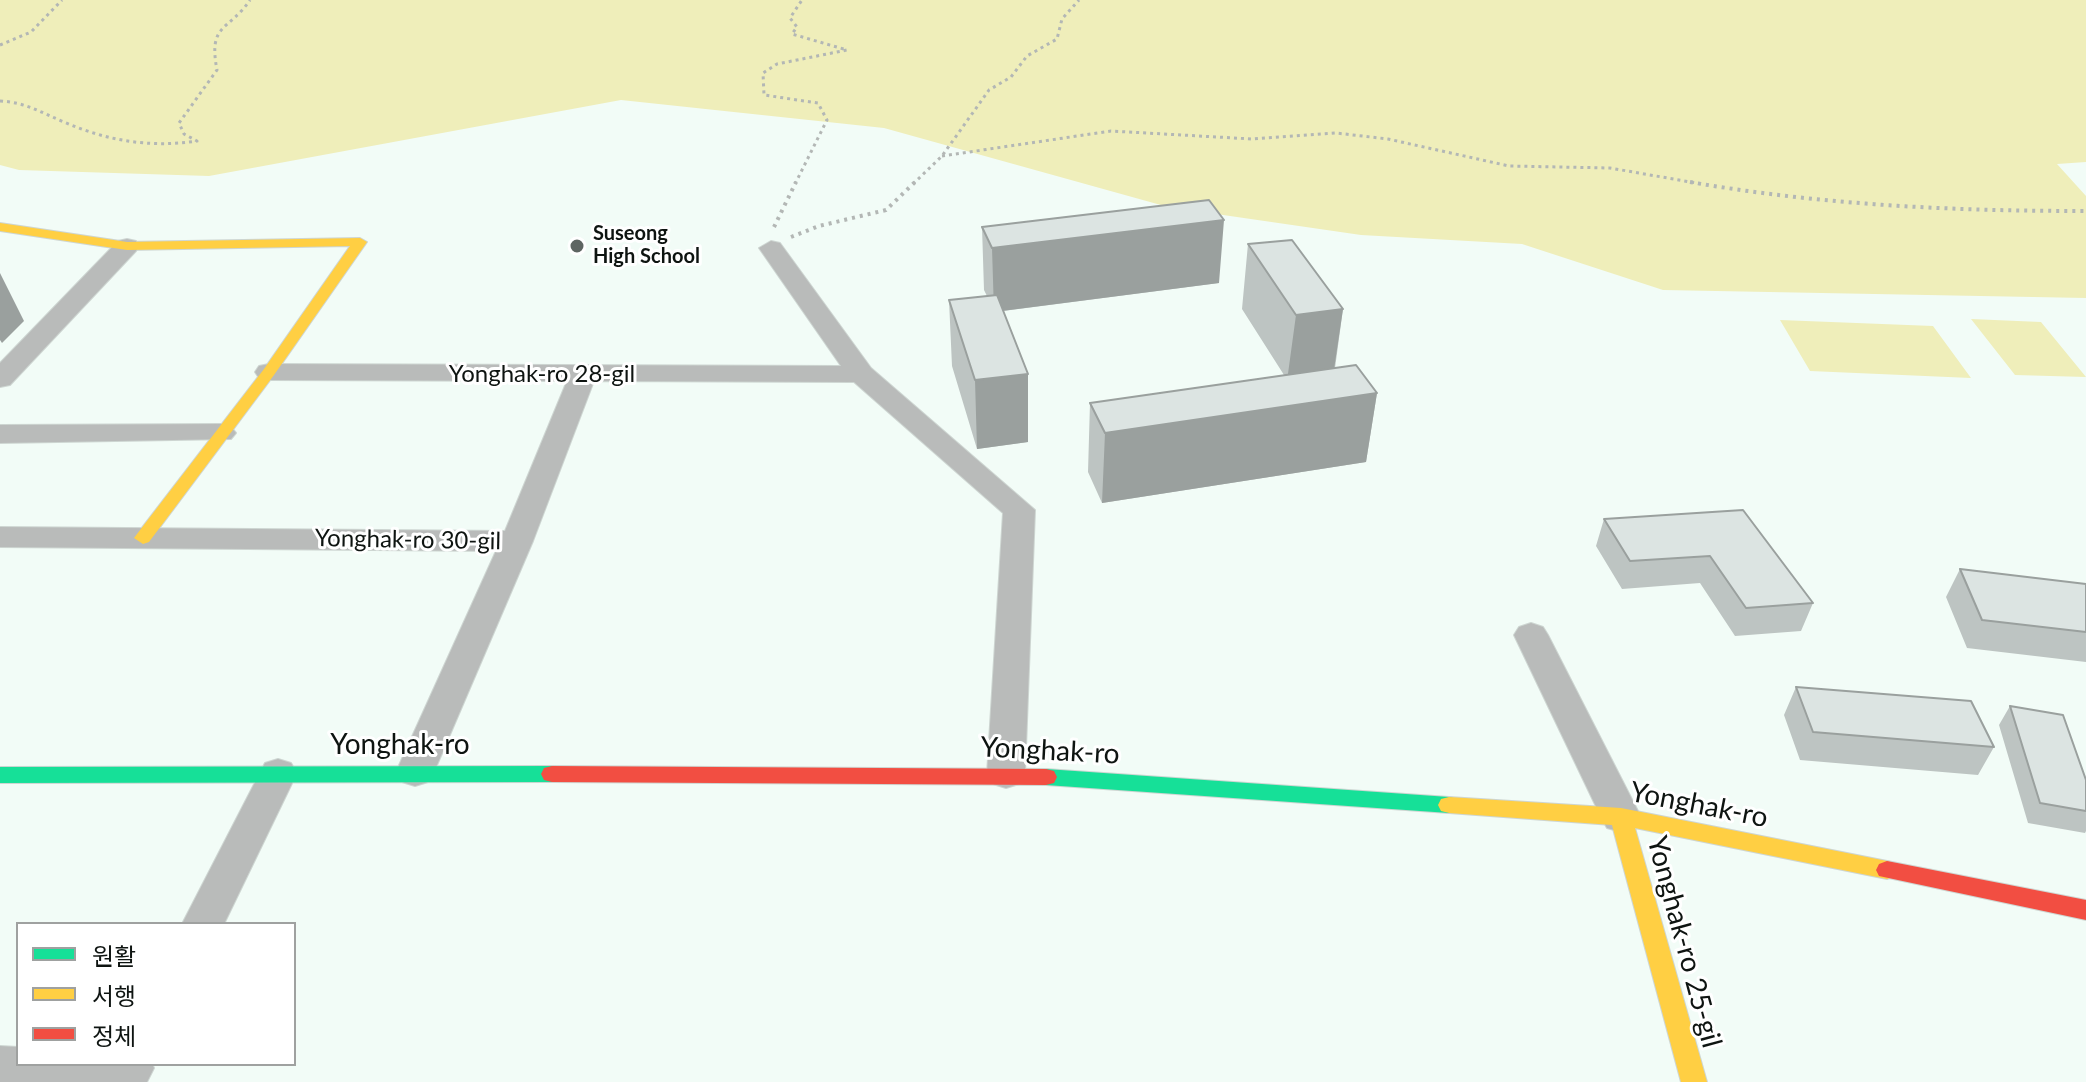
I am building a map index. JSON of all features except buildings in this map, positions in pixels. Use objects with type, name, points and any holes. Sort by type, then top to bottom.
[{"type":"street","points":[[0,227],[127,246],[360,242],[269,372],[143,538]]},
{"type":"street","points":[[0,379],[127,246]]},
{"type":"street","points":[[771,248],[861,374],[1019,510],[1006,774]]},
{"type":"street","name":"Yonghak-ro 28-gil","points":[[269,372],[861,374]]},
{"type":"street","points":[[517,541],[583,375]]},
{"type":"street","points":[[0,434],[221,433]]},
{"type":"street","name":"Yonghak-ro 30-gil","points":[[0,537],[517,541],[415,772]]},
{"type":"street","points":[[1531,635],[1621,817]]},
{"type":"street","name":"Yonghak-ro","points":[[0,775],[415,772],[1006,774],[1621,817],[2086,910]]},
{"type":"street","points":[[204,922],[278,773]]},
{"type":"street","name":"Yonghak-ro 25-gil","points":[[1621,817],[1694,1082]]},
{"type":"street","points":[[0,1067],[129,1071]]},
{"type":"path","points":[[0,45],[31,32],[62,0]]},
{"type":"path","points":[[0,101],[31,104],[63,122],[139,147],[160,148],[197,141],[184,134],[179,123],[217,70],[211,46],[213,38],[225,21],[250,0]]},
{"type":"path","points":[[802,0],[790,18],[797,27],[792,34],[804,41],[839,45],[847,50],[808,60],[777,63],[763,73],[764,95],[818,103],[827,120],[770,233],[771,248],[801,231],[886,210],[942,156],[989,90],[1011,77],[1027,56],[1057,39],[1062,19],[1079,0]]},
{"type":"path","points":[[942,156],[1111,131],[1252,139],[1336,133],[1388,139],[1509,166],[1610,168],[1788,199],[1956,211],[2086,211]]},
{"type":"green space","points":[[0,0],[2086,0],[2086,162],[2057,164],[2086,196],[2086,298],[1663,290],[1522,244],[1361,235],[1168,207],[884,128],[621,100],[209,176],[19,170],[0,165]]},
{"type":"green space","points":[[1971,319],[2041,322],[2086,377],[2015,375]]},
{"type":"green space","points":[[1780,320],[1933,326],[1971,378],[1810,371]]},
{"type":"traffic: fast","points":[[0,775],[552,774]]},
{"type":"traffic: fast","points":[[1046,777],[1449,805]]},
{"type":"traffic: slow","points":[[0,227],[127,246],[360,242],[269,372],[143,538]]},
{"type":"traffic: slow","points":[[1449,805],[1621,817],[1887,870]]},
{"type":"traffic: slow","points":[[1621,817],[1694,1082]]},
{"type":"traffic: jam","points":[[552,774],[1046,777]]},
{"type":"traffic: jam","points":[[1887,870],[2086,910]]},
{"type":"place","name":"Suseong High School","points":[[577,246]]}]
